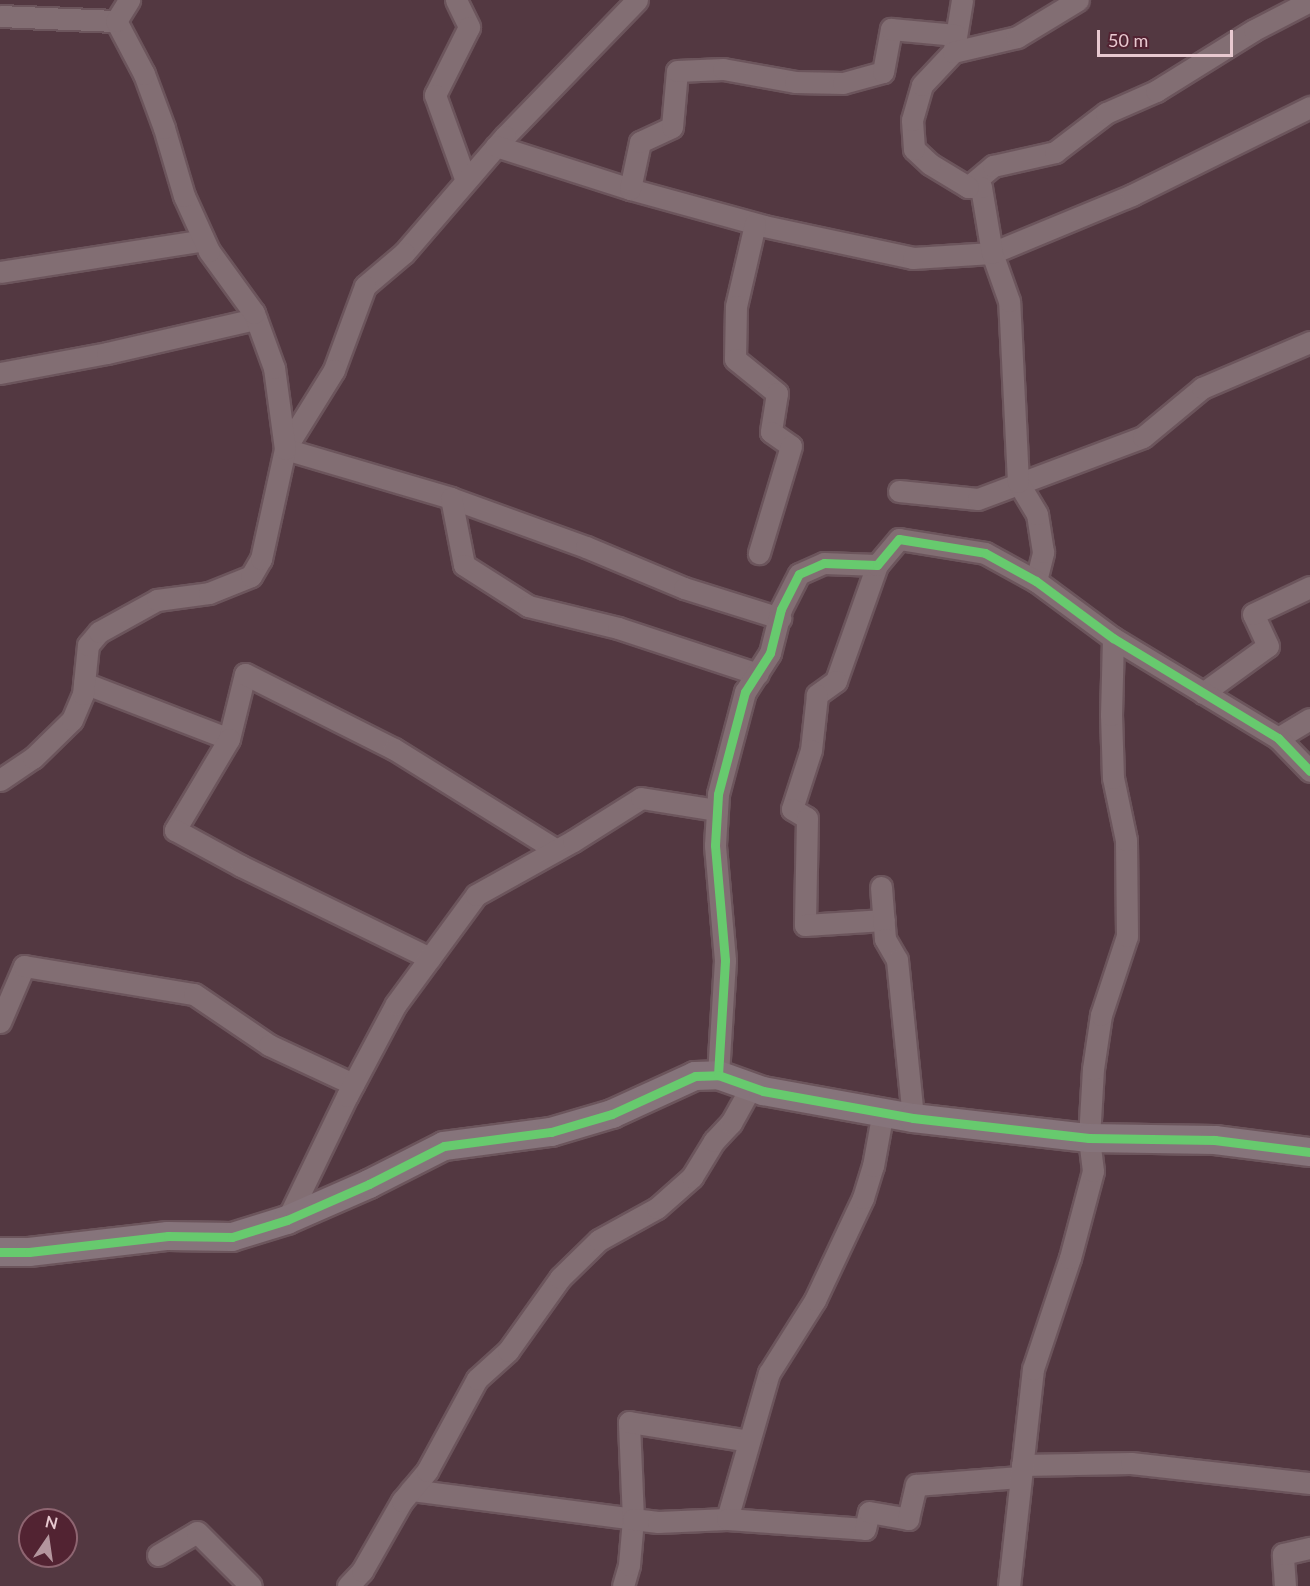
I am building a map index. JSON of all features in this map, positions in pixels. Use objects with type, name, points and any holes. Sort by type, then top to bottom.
[{"type":"street","points":[[116,21],[129,0]]},
{"type":"street","points":[[456,0],[469,27],[435,96],[466,181]]},
{"type":"street","points":[[0,780],[33,758],[72,720],[83,693],[88,645],[99,632],[158,600],[208,593],[251,576],[261,559],[285,449],[334,370],[365,286],[404,253],[496,146],[637,0]]},
{"type":"street","points":[[962,0],[955,44],[922,85],[912,120],[914,149],[930,164],[968,187],[981,187],[992,253],[1010,301],[1018,482],[1037,514],[1043,552],[1036,582]]},
{"type":"street","points":[[630,189],[640,142],[672,127],[677,71],[723,69],[795,82],[843,83],[883,72],[891,29],[955,44],[1017,37],[1078,0]]},
{"type":"street","points":[[968,187],[993,166],[1055,152],[1106,113],[1156,91],[1254,30],[1310,1]]},
{"type":"street","points":[[0,16],[116,21]]},
{"type":"street","points":[[116,21],[144,74],[164,128],[184,196],[204,240],[256,319],[274,368],[285,449]]},
{"type":"street","points":[[496,146],[630,189],[755,224],[913,258],[992,253],[1132,195],[1310,107]]},
{"type":"street","points":[[755,224],[736,306],[735,359],[777,393],[771,432],[791,446],[759,553]]},
{"type":"street","points":[[0,272],[204,240]]},
{"type":"street","points":[[0,372],[107,353],[256,319]]},
{"type":"street","points":[[899,491],[978,499],[1018,482],[1143,437],[1202,388],[1310,342]]},
{"type":"street","points":[[285,449],[451,498],[586,547],[684,588],[780,618]]},
{"type":"street","points":[[451,498],[464,565],[528,606],[618,628],[758,674]]},
{"type":"street","points":[[884,920],[805,925],[807,818],[792,809],[811,750],[817,695],[836,681],[877,565],[899,539],[985,553],[1036,582],[1113,638],[1278,738],[1310,771]]},
{"type":"street","points":[[718,1075],[725,960],[715,845],[718,794],[745,692],[770,653],[781,609],[799,574],[824,563],[877,565]]},
{"type":"street","points":[[1203,693],[1268,646],[1253,615],[1310,587]]},
{"type":"street","points":[[1009,1586],[1033,1369],[1070,1258],[1093,1171],[1089,1138],[1093,1070],[1101,1015],[1127,936],[1126,840],[1113,778],[1111,715],[1113,638]]},
{"type":"street","points":[[430,958],[241,866],[175,830],[229,739],[244,674],[394,749],[556,850]]},
{"type":"street","points":[[84,683],[229,739]]},
{"type":"street","points":[[1278,738],[1310,719]]},
{"type":"street","points":[[287,1220],[353,1084],[396,1004],[476,895],[641,798],[717,810]]},
{"type":"street","points":[[881,887],[885,939],[897,960],[913,1118]]},
{"type":"street","points":[[0,1022],[24,966],[194,994],[269,1046],[353,1084]]},
{"type":"street","points":[[0,1252],[29,1252],[168,1236],[231,1237],[287,1220],[369,1184],[444,1146],[551,1132],[612,1114],[695,1076],[718,1075],[751,1087],[913,1118],[1089,1138],[1215,1140],[1310,1152]]},
{"type":"street","points":[[348,1586],[362,1571],[411,1490],[427,1471],[477,1378],[508,1351],[560,1278],[599,1240],[657,1208],[692,1177],[714,1141],[731,1123],[751,1087]]},
{"type":"street","points":[[727,1519],[769,1373],[815,1300],[863,1198],[873,1166],[882,1112]]},
{"type":"street","points":[[623,1586],[629,1565],[633,1519],[629,1422],[749,1441]]},
{"type":"street","points":[[411,1490],[658,1522],[727,1519],[865,1528],[869,1512],[908,1519],[916,1485],[1021,1471],[1131,1463],[1310,1483]]},
{"type":"street","points":[[158,1555],[197,1532],[251,1586]]},
{"type":"street","points":[[1285,1586],[1283,1554],[1310,1548]]},
{"type":"cycle path","points":[[718,1075],[725,960],[715,845],[718,794],[745,692],[770,653],[781,609],[799,574],[824,563],[877,565],[899,539],[985,553],[1036,581],[1113,638],[1278,738],[1310,771]]},
{"type":"cycle path","points":[[0,1252],[29,1252],[168,1236],[232,1237],[287,1220],[369,1184],[444,1146],[551,1132],[612,1114],[695,1076],[718,1075],[763,1091],[913,1118],[1089,1138],[1215,1140],[1310,1152]]}]
